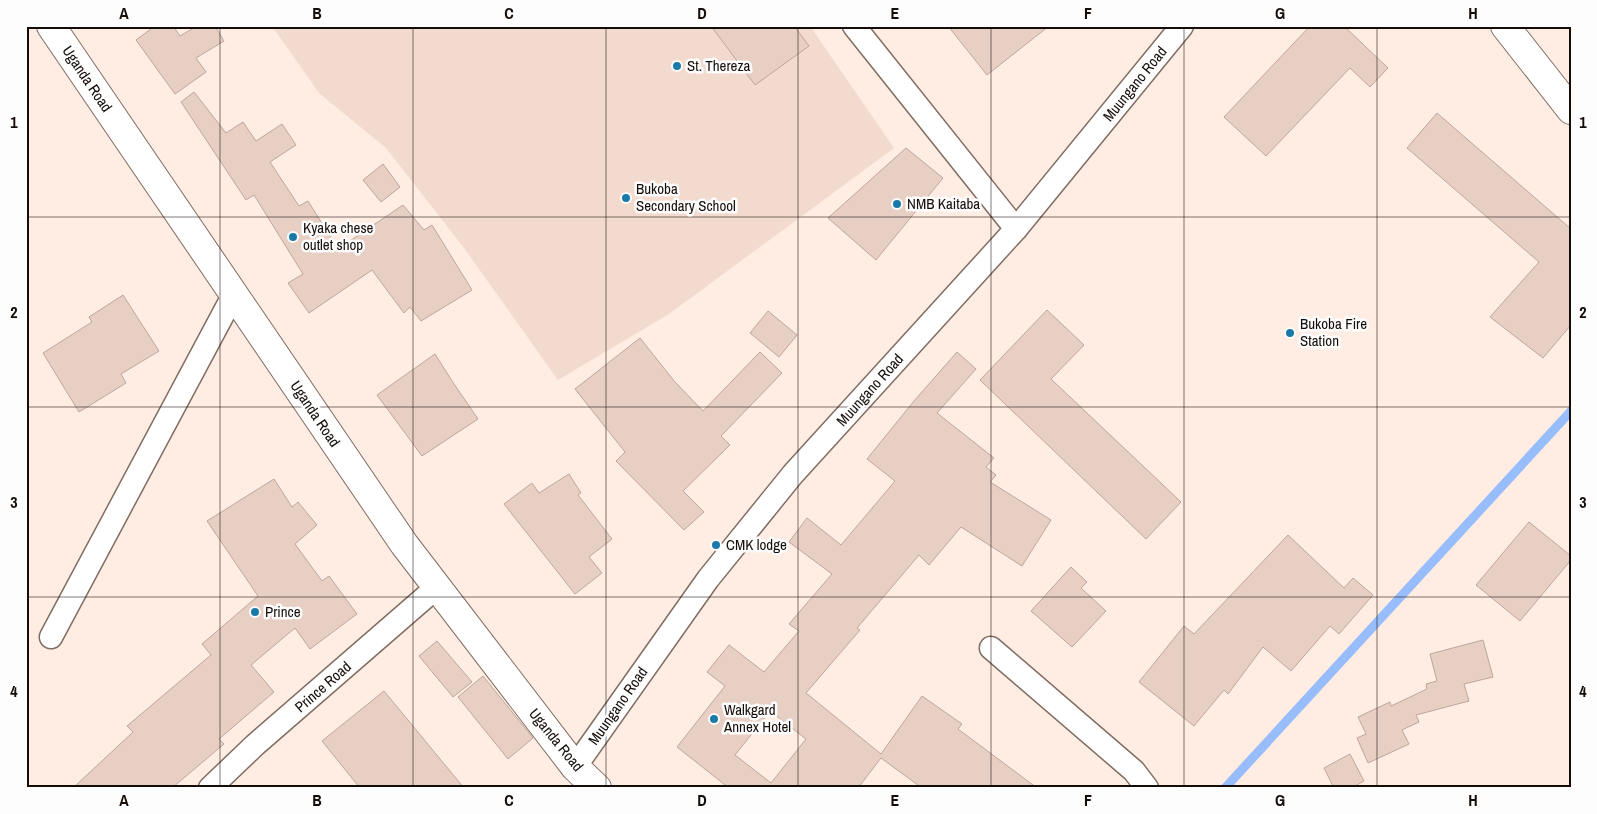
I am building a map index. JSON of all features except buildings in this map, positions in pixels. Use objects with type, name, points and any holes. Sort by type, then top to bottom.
[{"type":"main road","name":"Uganda Road","points":[[51,26],[404,544],[575,767],[598,788]]},
{"type":"main road","points":[[1505,26],[1571,110]]},
{"type":"street","points":[[854,26],[1016,229]]},
{"type":"street","name":"Muungano Road","points":[[575,767],[708,579],[793,474],[1016,229],[1182,26]]},
{"type":"street","points":[[50,636],[234,294]]},
{"type":"street","name":"Prince Road","points":[[210,788],[255,745],[437,587]]},
{"type":"street","points":[[991,648],[1134,771],[1147,788]]},
{"type":"shaded area","name":"Bukoba Secondary School","points":[[272,26],[810,26],[894,148],[669,314],[558,380],[464,248],[386,148],[319,93]]},
{"type":"waterway","points":[[1225,788],[1571,411]]},
{"type":"place","name":"St. Thereza","points":[[677,66]]},
{"type":"place","name":"Bukoba Secondary School","points":[[626,198]]},
{"type":"place","name":"NMB Kaitaba","points":[[897,204]]},
{"type":"place","name":"Kyaka chese outlet shop","points":[[293,237]]},
{"type":"place","name":"Bukoba Fire Station","points":[[1290,333]]},
{"type":"place","name":"CMK lodge","points":[[716,545]]},
{"type":"place","name":"Prince","points":[[255,612]]},
{"type":"place","name":"Walkgard Annex Hotel","points":[[714,719]]}]
